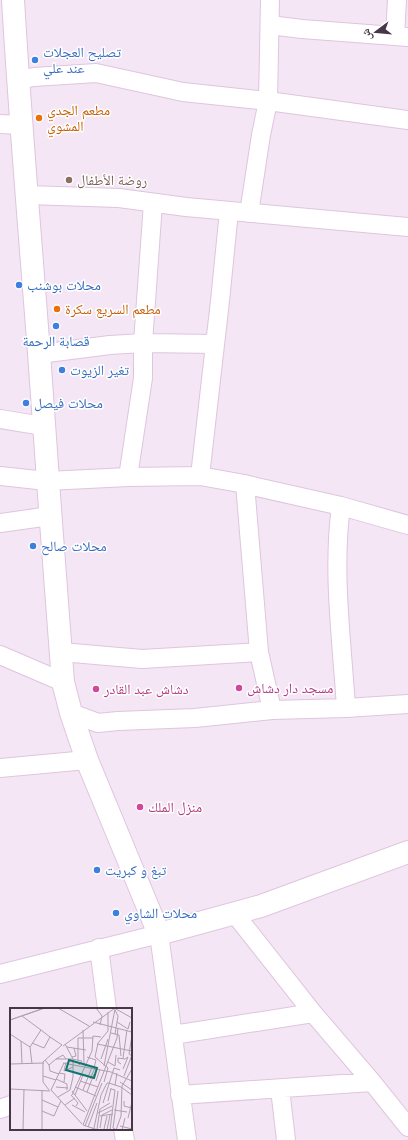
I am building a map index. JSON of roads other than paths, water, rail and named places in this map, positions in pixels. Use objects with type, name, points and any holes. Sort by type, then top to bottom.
[{"type":"street","points":[[13,0],[18,80],[10,124],[27,195],[63,682],[71,713],[87,760],[159,934],[187,1140]]},
{"type":"street","points":[[249,213],[268,100],[270,0]]},
{"type":"street","points":[[270,25],[302,29],[402,36],[397,0]]},
{"type":"street","points":[[18,80],[34,77],[96,73],[183,92],[268,100],[408,120]]},
{"type":"street","points":[[27,195],[119,198],[229,211],[408,227]]},
{"type":"street","points":[[128,477],[143,378],[143,343],[153,202]]},
{"type":"street","points":[[200,476],[229,211]]},
{"type":"street","points":[[39,354],[110,345],[143,343],[214,344]]},
{"type":"street","points":[[0,419],[44,426]]},
{"type":"street","points":[[0,476],[47,481],[128,477],[200,476],[245,484],[341,506],[408,525]]},
{"type":"street","points":[[245,484],[259,652],[272,710]]},
{"type":"street","points":[[341,506],[337,568],[346,708]]},
{"type":"street","points":[[0,523],[50,516]]},
{"type":"street","points":[[61,652],[142,659],[259,652]]},
{"type":"street","points":[[0,655],[63,682]]},
{"type":"street","points":[[71,713],[98,723],[196,718],[272,710],[346,708],[408,704]]},
{"type":"street","points":[[0,768],[87,760]]},
{"type":"street","points":[[0,974],[159,934],[261,906],[408,852]]},
{"type":"street","points":[[234,913],[313,1014],[372,1082],[408,1127]]},
{"type":"street","points":[[99,948],[107,1008]]},
{"type":"street","points":[[173,1035],[313,1014]]},
{"type":"street","points":[[180,1095],[372,1082]]},
{"type":"street","points":[[280,1089],[286,1140]]},
{"type":"street","points":[[0,1110],[10,1105]]},
{"type":"street","points":[[123,1130],[125,1140]]},
{"type":"place","name":"تصليح العجلات عند علي","points":[[35,60]]},
{"type":"place","name":"مطعم الجدي المشوي","points":[[39,118]]},
{"type":"place","name":"روضة الأطفال","points":[[69,180]]},
{"type":"place","name":"محلات بوشنب","points":[[19,285]]},
{"type":"place","name":"مطعم السريع سكرة","points":[[57,309]]},
{"type":"place","name":"قصابة الرحمة","points":[[56,326]]},
{"type":"place","name":"تغير الزيوت","points":[[62,370]]},
{"type":"place","name":"محلات فيصل","points":[[26,403]]},
{"type":"place","name":"محلات صالح","points":[[33,546]]},
{"type":"place","name":"مسجد دار دشاش","points":[[239,688]]},
{"type":"place","name":"دشاش عبد القادر","points":[[96,689]]},
{"type":"place","name":"منزل الملك","points":[[140,807]]},
{"type":"place","name":"تبغ و كبريت","points":[[97,870]]},
{"type":"place","name":"محلات الشاوي","points":[[116,913]]}]
